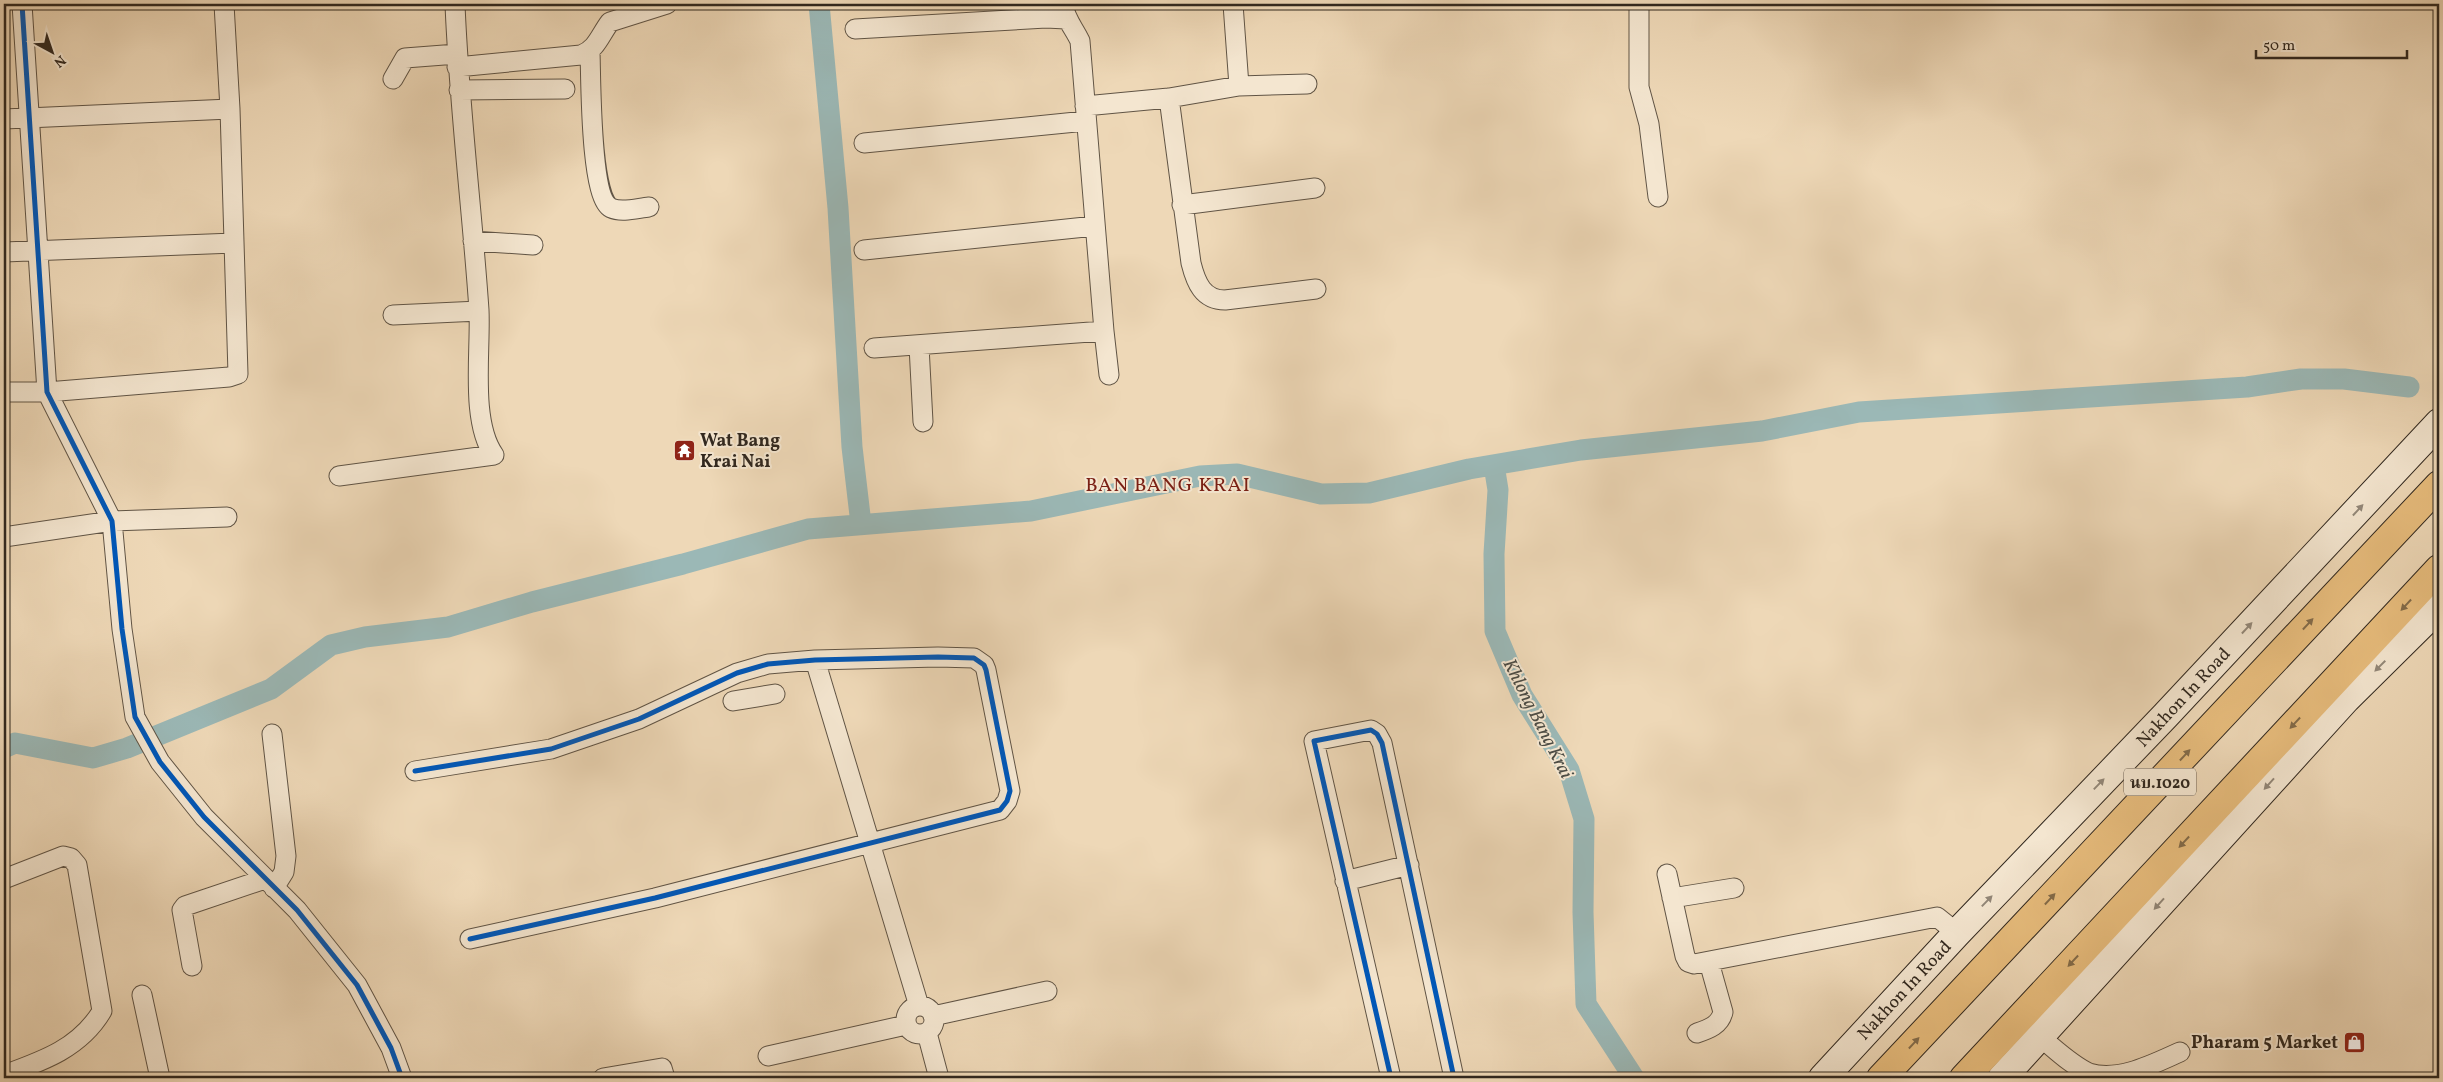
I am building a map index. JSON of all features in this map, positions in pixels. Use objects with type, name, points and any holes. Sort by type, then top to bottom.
[{"type":"main road","name":"Nakhon In Road","points":[[1823,1078],[1957,933],[2158,723],[2439,424]]},
{"type":"main road","name":"นบ.1020","points":[[1881,1078],[2439,485]]},
{"type":"main road","name":"นบ.1020","points":[[1964,1078],[2439,569]]},
{"type":"main road","points":[[2002,1078],[2346,700],[2439,607]]},
{"type":"street","points":[[22,4],[31,118],[36,251],[47,392],[112,521],[122,629],[135,717],[160,762],[204,817],[296,910],[357,984],[391,1048],[402,1078]]},
{"type":"street","points":[[4,392],[47,392],[229,377],[238,374],[230,109],[224,4]]},
{"type":"street","points":[[339,476],[494,455],[487,444],[479,398],[479,311],[457,60],[455,4]]},
{"type":"street","points":[[649,207],[626,210],[612,208],[604,202],[600,192],[593,137],[590,52],[610,22],[667,4]]},
{"type":"street","points":[[1233,4],[1240,86]]},
{"type":"street","points":[[1639,4],[1639,87],[1649,124],[1658,197]]},
{"type":"street","points":[[855,29],[1046,18],[1065,12],[1080,41],[1109,376]]},
{"type":"street","points":[[393,79],[405,58],[457,60],[581,55],[590,52]]},
{"type":"street","points":[[864,143],[1086,114],[1240,86],[1306,84]]},
{"type":"street","points":[[460,90],[566,89]]},
{"type":"street","points":[[1169,98],[1182,205],[1195,278],[1202,292],[1214,300],[1316,288]]},
{"type":"street","points":[[4,119],[230,109]]},
{"type":"street","points":[[1182,205],[1314,188]]},
{"type":"street","points":[[864,250],[1095,226]]},
{"type":"street","points":[[473,242],[533,245]]},
{"type":"street","points":[[4,252],[234,243]]},
{"type":"street","points":[[393,315],[479,311]]},
{"type":"street","points":[[874,348],[1104,331]]},
{"type":"street","points":[[920,346],[923,422]]},
{"type":"street","points":[[4,537],[112,521],[227,517]]},
{"type":"street","points":[[415,771],[551,749],[639,719],[750,668],[768,664],[815,660],[938,657],[974,658],[984,665],[986,670],[1010,791],[1007,801],[1000,810],[869,845],[655,898],[470,938]]},
{"type":"street","points":[[815,660],[869,845],[926,1018],[940,1078]]},
{"type":"street","points":[[722,680],[737,709],[776,694]]},
{"type":"street","points":[[1391,1078],[1314,741],[1371,730],[1377,734],[1382,743],[1454,1078]]},
{"type":"street","points":[[192,966],[182,910],[185,906],[270,884],[284,872],[286,856],[272,734]]},
{"type":"street","points":[[4,879],[63,856],[71,858],[76,865],[102,1011],[94,1025],[65,1050],[42,1062],[4,1074]]},
{"type":"street","points":[[1345,881],[1409,865]]},
{"type":"street","points":[[1667,874],[1688,962],[1694,964],[1937,917],[1957,933]]},
{"type":"street","points":[[1672,898],[1734,888]]},
{"type":"street","points":[[1698,1033],[1713,1027],[1721,1020],[1723,1012],[1709,962]]},
{"type":"street","points":[[768,1056],[906,1025],[914,1034],[926,1018],[1047,991]]},
{"type":"street","points":[[142,995],[160,1078]]},
{"type":"street","points":[[2039,1036],[2087,1072],[2100,1076],[2124,1074],[2180,1052]]},
{"type":"street","points":[[603,1078],[662,1068],[665,1078]]},
{"type":"waterway","points":[[819,4],[838,208],[852,447],[861,524]]},
{"type":"waterway","points":[[4,748],[15,743],[93,758],[127,748],[271,689],[331,645],[365,637],[448,627],[532,602],[683,564],[808,529],[1031,511],[1200,476],[1237,474],[1321,494],[1369,493],[1469,469],[1581,450],[1762,431],[1859,412],[2247,387],[2301,379],[2344,379],[2409,387]]},
{"type":"waterway","name":"Khlong Bang Krai","points":[[1494,465],[1498,490],[1494,554],[1495,631],[1522,695],[1569,770],[1584,819],[1583,912],[1586,1004],[1634,1078]]},
{"type":"cycle path","points":[[22,4],[47,392],[112,521],[122,629],[135,717],[160,762],[204,817],[297,910],[357,985],[391,1048],[402,1078]]},
{"type":"cycle path","points":[[415,771],[551,749],[639,719],[737,673],[768,664],[815,660],[938,657],[974,658],[984,665],[986,670],[1010,791],[1007,801],[1000,810],[655,898],[470,939]]},
{"type":"cycle path","points":[[1391,1078],[1314,741],[1371,730],[1377,734],[1382,743],[1454,1078]]},
{"type":"place","name":"Wat Bang Krai Nai","points":[[684,450]]},
{"type":"place","name":"Pharam 5 Market","points":[[2354,1042]]},
{"type":"district","name":"BAN BANG KRAI","points":[[1168,484]]}]
